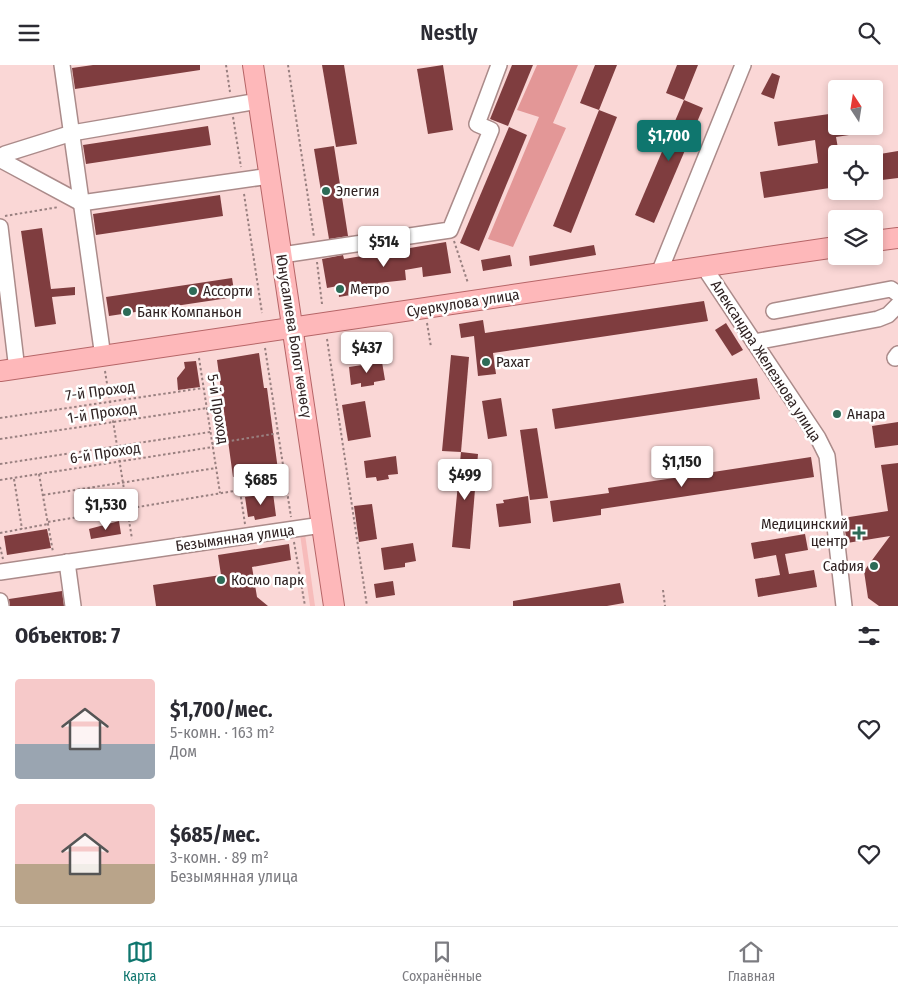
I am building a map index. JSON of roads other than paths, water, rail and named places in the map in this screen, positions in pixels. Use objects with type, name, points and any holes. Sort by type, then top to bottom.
[{"type":"main road","name":"Юнусалиева Болот көчөсү","points":[[253,65],[334,606]]},
{"type":"main road","points":[[883,240],[898,238]]},
{"type":"main road","name":"Суеркулова улица","points":[[8,370],[104,364],[292,327],[828,248]]},
{"type":"street","points":[[62,65],[104,364]]},
{"type":"street","points":[[282,255],[450,230],[491,130],[477,124],[499,65]]},
{"type":"street","points":[[659,273],[742,65]]},
{"type":"street","points":[[258,101],[72,133],[5,154],[3,161],[81,203],[270,176]]},
{"type":"street","points":[[0,227],[8,370]]},
{"type":"street","name":"Александра Железнова улица","points":[[704,267],[818,438],[827,456],[844,606]]},
{"type":"street","points":[[774,311],[891,289],[898,294]]},
{"type":"street","points":[[754,342],[878,319],[888,315],[898,305]]},
{"type":"street","name":"Безымянная улица","points":[[0,572],[322,525]]},
{"type":"street","points":[[62,563],[74,606]]},
{"type":"place","name":"Элегия","points":[[326,191]]},
{"type":"place","name":"Метро","points":[[340,289]]},
{"type":"place","name":"Ассорти","points":[[193,291]]},
{"type":"place","name":"Банк Компаньон","points":[[127,312]]},
{"type":"place","name":"Рахат","points":[[486,362]]},
{"type":"place","name":"Анара","points":[[837,414]]},
{"type":"place","name":"Медицинский центр","points":[[859,533]]},
{"type":"place","name":"Сафия","points":[[874,566]]},
{"type":"place","name":"Космо парк","points":[[221,580]]}]
